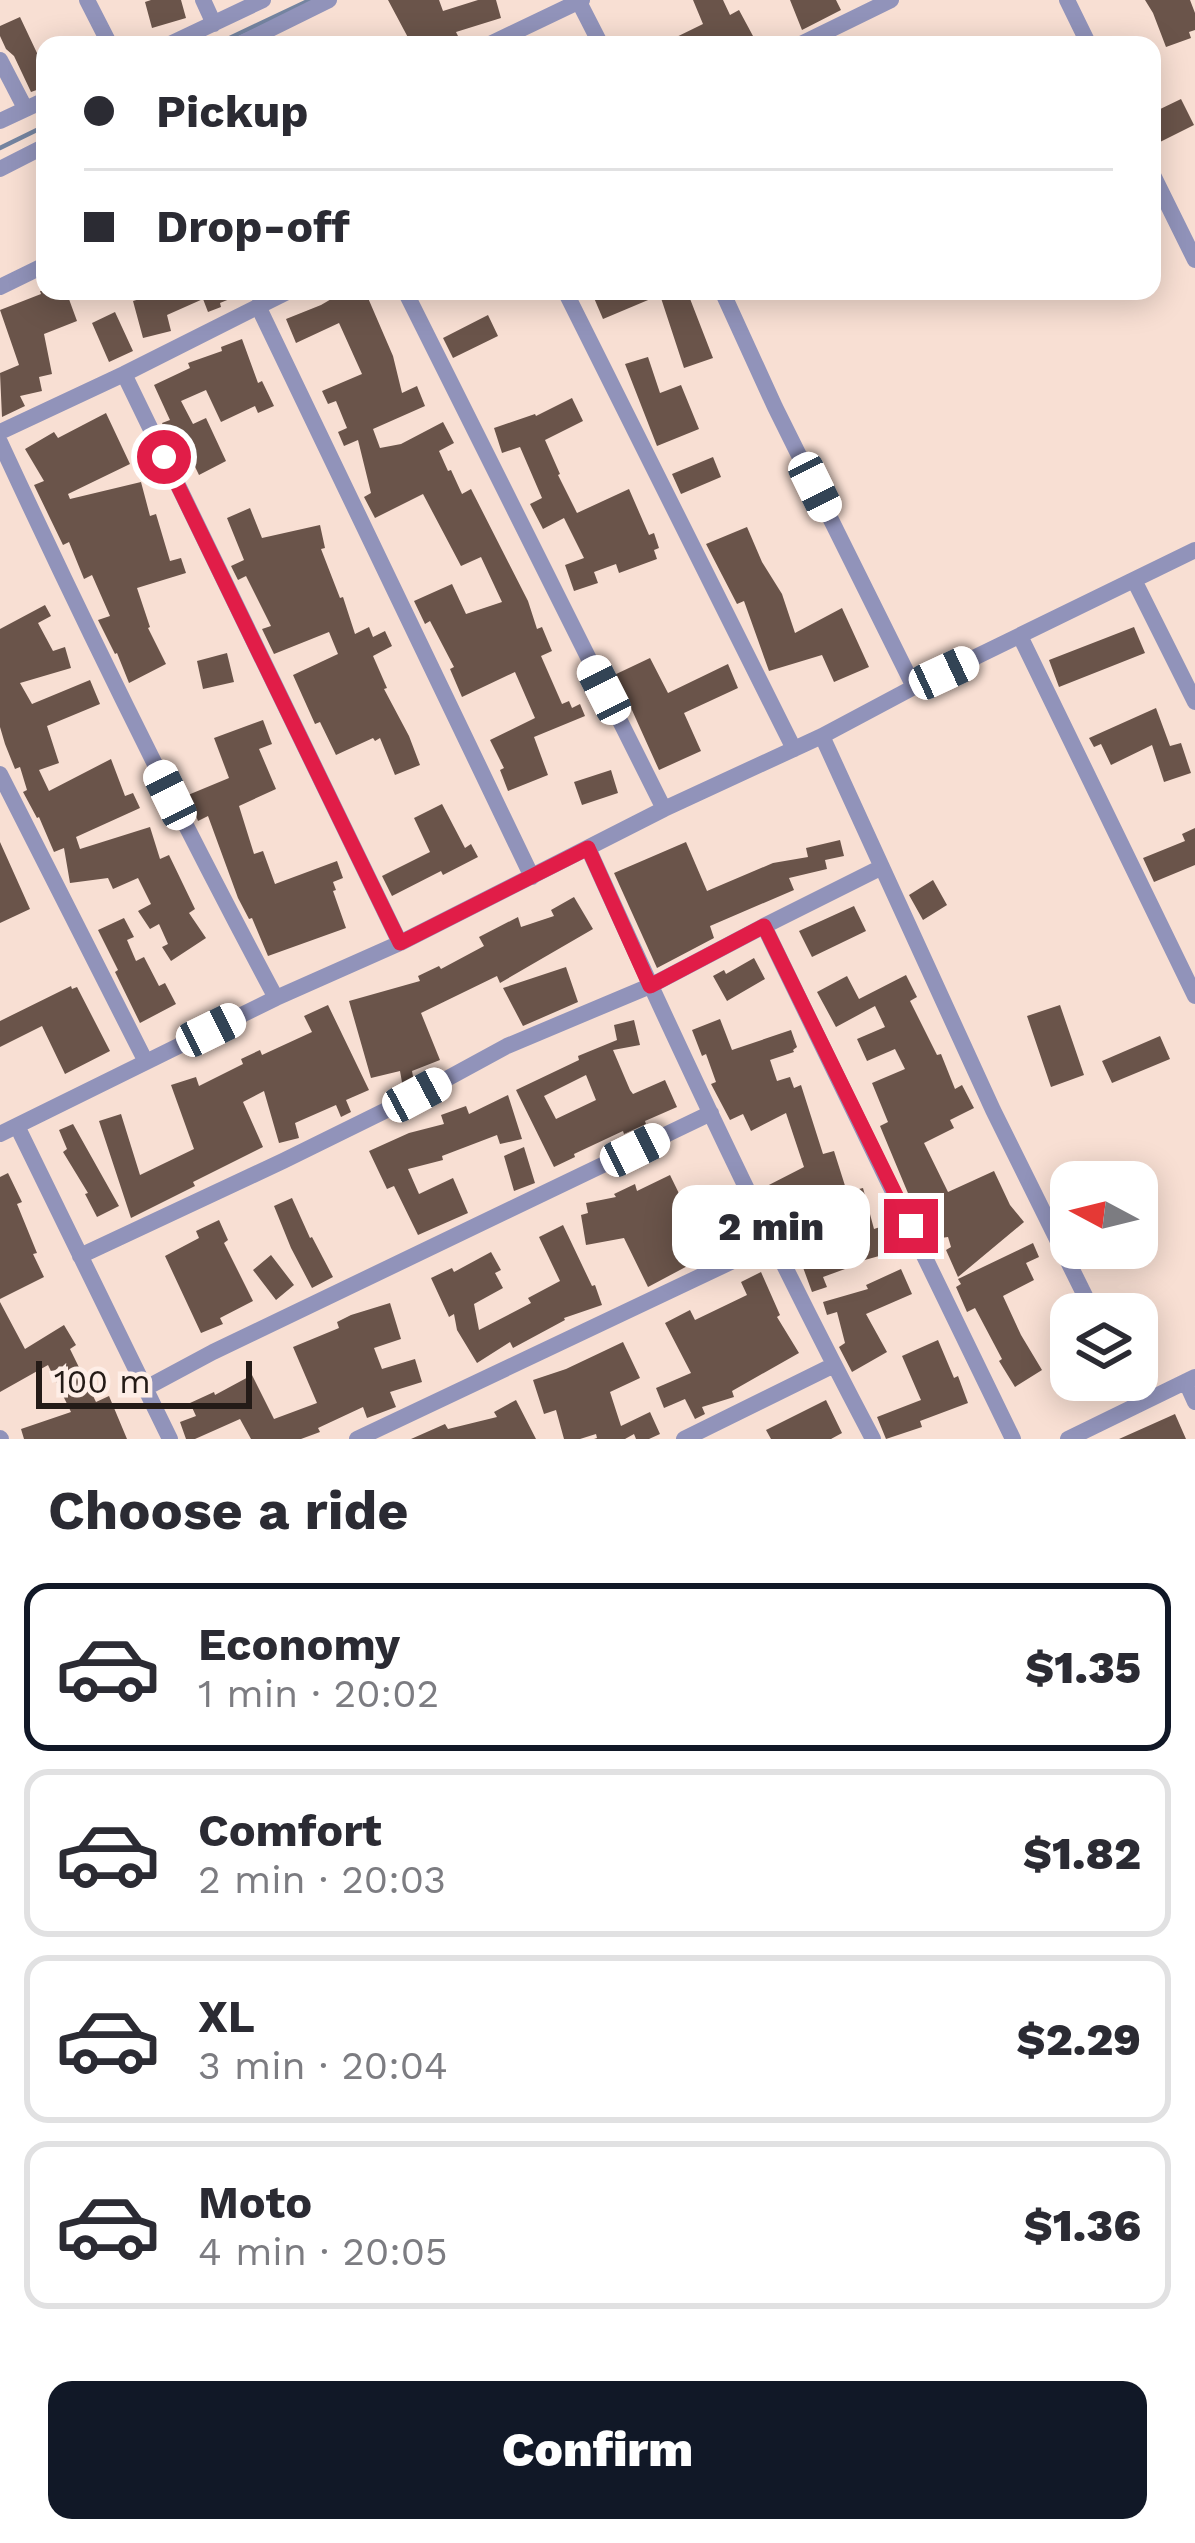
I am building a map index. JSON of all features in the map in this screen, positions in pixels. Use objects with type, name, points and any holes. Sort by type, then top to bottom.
[{"type":"street","points":[[87,0],[105,36]]},
{"type":"street","points":[[203,0],[214,24]]},
{"type":"street","points":[[188,36],[263,0]]},
{"type":"street","points":[[256,36],[328,0]]},
{"type":"street","points":[[506,36],[580,0],[597,36]]},
{"type":"street","points":[[818,36],[891,0]]},
{"type":"street","points":[[1067,0],[1085,36]]},
{"type":"street","points":[[0,60],[26,108]]},
{"type":"street","points":[[0,122],[36,104]]},
{"type":"street","points":[[0,169],[36,151]]},
{"type":"street","points":[[1161,191],[1195,260]]},
{"type":"street","points":[[0,287],[36,269]]},
{"type":"street","points":[[0,432],[270,300]]},
{"type":"street","points":[[410,300],[664,809]]},
{"type":"street","points":[[570,300],[794,749]]},
{"type":"street","points":[[726,300],[914,687]]},
{"type":"street","points":[[257,306],[532,877]]},
{"type":"street","points":[[124,374],[400,943]]},
{"type":"street","points":[[0,442],[94,643],[276,998]]},
{"type":"street","points":[[170,1439],[80,1256],[5,1130],[400,943],[1195,550]]},
{"type":"street","points":[[1134,580],[1195,702]]},
{"type":"street","points":[[1020,636],[1195,996]]},
{"type":"street","points":[[822,736],[992,1110],[1084,1293]]},
{"type":"street","points":[[0,774],[146,1062]]},
{"type":"street","points":[[588,848],[773,1243],[873,1439]]},
{"type":"street","points":[[80,1256],[302,1152],[507,1046],[650,986],[880,868]]},
{"type":"street","points":[[764,926],[1013,1439]]},
{"type":"street","points":[[144,1389],[711,1113]]},
{"type":"street","points":[[357,1439],[773,1243]]},
{"type":"street","points":[[683,1439],[834,1365]]},
{"type":"street","points":[[1068,1439],[1190,1380],[1195,1402]]},
{"type":"building","points":[[181,0],[186,18],[152,28],[145,2]]},
{"type":"building","points":[[388,0],[439,0],[443,11],[478,0],[496,0],[501,18],[456,32],[458,36],[407,36]]},
{"type":"building","points":[[693,0],[723,0],[730,15],[739,10],[753,36],[678,36],[703,24]]},
{"type":"building","points":[[790,0],[836,0],[841,10],[802,30]]},
{"type":"building","points":[[1145,0],[1190,0],[1195,13],[1191,38],[1166,47]]},
{"type":"building","points":[[20,17],[36,51],[36,90],[31,92],[6,49],[0,26]]},
{"type":"building","points":[[1181,99],[1194,125],[1161,142],[1161,109]]},
{"type":"building","points":[[36,296],[36,300],[69,300],[77,321],[44,334],[52,374],[39,377],[42,391],[20,396],[25,406],[2,417],[0,373],[19,365],[0,310]]},
{"type":"building","points":[[201,300],[167,315],[171,331],[143,338],[133,301]]},
{"type":"building","points":[[203,300],[227,300],[221,307],[208,312]]},
{"type":"building","points":[[330,300],[369,300],[393,356],[402,393],[417,386],[425,406],[373,429],[380,448],[401,444],[443,422],[454,443],[439,451],[448,471],[462,494],[471,489],[528,601],[537,629],[542,627],[552,651],[541,656],[562,704],[569,701],[572,708],[580,704],[585,716],[534,737],[548,775],[508,791],[500,770],[504,768],[490,740],[535,718],[515,672],[462,697],[450,669],[454,667],[430,621],[425,624],[414,601],[452,584],[466,614],[502,602],[481,557],[461,566],[423,494],[375,518],[364,497],[371,493],[358,440],[344,446],[338,432],[347,428],[336,401],[328,404],[322,391],[362,374],[339,323],[296,343],[286,319]]},
{"type":"building","points":[[595,300],[648,300],[603,319]]},
{"type":"building","points":[[662,300],[690,300],[713,358],[684,368]]},
{"type":"building","points":[[115,312],[133,351],[109,362],[92,323]]},
{"type":"building","points":[[488,315],[498,336],[453,358],[443,338]]},
{"type":"building","points":[[242,339],[258,383],[262,381],[274,406],[258,413],[255,406],[221,422],[206,390],[181,401],[193,424],[206,418],[226,461],[199,475],[183,442],[173,447],[162,423],[170,420],[154,385],[190,368],[188,363]]},
{"type":"building","points":[[648,357],[660,393],[681,385],[699,429],[657,446],[625,364]]},
{"type":"building","points":[[572,398],[583,421],[545,440],[577,513],[629,489],[659,548],[654,550],[657,559],[619,573],[616,564],[594,572],[598,583],[574,591],[565,565],[584,558],[564,518],[543,529],[530,504],[542,498],[520,447],[502,453],[494,428],[536,416]]},
{"type":"building","points":[[106,413],[130,464],[68,494],[70,499],[141,482],[170,561],[181,558],[186,573],[137,588],[148,628],[166,664],[129,683],[98,620],[110,616],[92,575],[84,579],[69,542],[63,545],[34,485],[44,481],[25,449],[54,432],[58,438]]},
{"type":"building","points":[[713,457],[721,477],[681,494],[672,474]]},
{"type":"building","points":[[250,508],[262,538],[320,525],[325,548],[321,549],[355,634],[369,627],[373,637],[385,631],[392,646],[373,656],[420,765],[395,775],[380,738],[336,755],[320,722],[315,724],[293,675],[338,654],[329,632],[274,654],[262,629],[271,626],[246,576],[238,580],[231,566],[244,560],[227,518]]},
{"type":"building","points":[[747,527],[782,594],[795,633],[842,608],[869,667],[834,682],[822,655],[769,671],[744,601],[737,604],[706,544]]},
{"type":"building","points":[[45,605],[51,616],[38,623],[53,651],[65,647],[71,668],[20,683],[32,704],[90,680],[100,704],[47,726],[59,763],[39,770],[49,791],[111,759],[125,796],[133,793],[140,808],[76,837],[80,849],[150,827],[160,859],[169,855],[195,909],[189,913],[206,938],[171,961],[162,947],[168,944],[159,924],[150,929],[138,911],[151,904],[138,878],[113,889],[108,878],[70,883],[64,848],[54,852],[23,792],[27,790],[20,767],[15,769],[5,744],[0,727],[0,629]]},
{"type":"building","points":[[1134,627],[1145,653],[1059,687],[1049,660]]},
{"type":"building","points":[[227,653],[234,682],[203,689],[197,661]]},
{"type":"building","points":[[650,658],[668,693],[728,664],[738,688],[684,713],[701,751],[659,770],[612,676]]},
{"type":"building","points":[[1156,708],[1170,746],[1181,743],[1191,773],[1164,782],[1152,745],[1111,765],[1101,744],[1094,747],[1089,738]]},
{"type":"building","points":[[263,720],[272,744],[259,749],[276,789],[239,806],[254,854],[263,851],[275,884],[337,861],[343,878],[333,882],[333,891],[346,928],[268,956],[238,898],[208,816],[198,821],[188,795],[229,778],[214,738]]},
{"type":"building","points":[[611,770],[618,793],[582,805],[574,782]]},
{"type":"building","points":[[442,804],[465,848],[471,844],[478,857],[392,896],[382,876],[430,852],[414,818]]},
{"type":"building","points":[[1195,828],[1195,865],[1154,882],[1143,858],[1185,841],[1182,834]]},
{"type":"building","points":[[840,840],[844,856],[825,860],[827,869],[789,878],[794,890],[710,926],[714,938],[657,968],[614,873],[686,842],[707,891],[773,863],[808,857],[806,848]]},
{"type":"building","points":[[0,842],[30,909],[0,923]]},
{"type":"building","points":[[933,880],[947,905],[923,920],[909,895]]},
{"type":"building","points":[[574,897],[593,929],[500,983],[497,976],[421,1013],[440,1060],[412,1071],[414,1082],[403,1088],[400,1071],[371,1078],[349,1001],[420,981],[418,976],[484,946],[479,937],[518,917],[521,927],[554,916],[551,910]]},
{"type":"building","points":[[854,906],[866,931],[812,957],[799,931]]},
{"type":"building","points":[[124,918],[134,937],[127,940],[136,961],[144,957],[159,986],[165,983],[176,1004],[140,1023],[98,930]]},
{"type":"building","points":[[754,958],[765,979],[727,1001],[713,976]]},
{"type":"building","points":[[566,967],[578,1002],[523,1026],[503,988]]},
{"type":"building","points":[[906,975],[917,997],[910,1001],[937,1055],[941,1054],[955,1089],[962,1085],[974,1108],[950,1120],[954,1128],[924,1143],[948,1192],[994,1171],[1024,1222],[958,1277],[946,1250],[951,1247],[948,1237],[941,1238],[935,1230],[920,1193],[910,1198],[880,1126],[888,1122],[872,1083],[905,1069],[895,1049],[867,1061],[857,1039],[885,1027],[875,1006],[836,1027],[817,992],[847,976],[859,999]]},
{"type":"building","points":[[77,987],[110,1051],[65,1074],[42,1026],[0,1047],[0,1021]]},
{"type":"building","points":[[328,1005],[369,1090],[346,1100],[351,1112],[341,1117],[336,1105],[295,1123],[299,1138],[279,1143],[264,1091],[243,1102],[263,1147],[131,1218],[99,1121],[121,1114],[140,1175],[194,1149],[171,1085],[196,1077],[199,1086],[243,1064],[241,1059],[260,1050],[262,1055],[312,1032],[304,1016]]},
{"type":"building","points":[[1060,1005],[1084,1075],[1051,1087],[1027,1016]]},
{"type":"building","points":[[720,1019],[732,1050],[791,1030],[797,1047],[794,1052],[770,1060],[777,1081],[790,1077],[794,1088],[801,1085],[823,1154],[834,1151],[847,1192],[863,1188],[874,1229],[883,1226],[890,1253],[843,1266],[845,1269],[823,1277],[827,1287],[812,1292],[797,1251],[761,1189],[804,1167],[786,1113],[751,1131],[743,1114],[730,1120],[692,1030]]},
{"type":"building","points":[[634,1020],[640,1045],[613,1050],[633,1094],[665,1080],[677,1107],[554,1167],[516,1090],[617,1040],[614,1025]],"holes":[[[586,1075],[596,1100],[556,1119],[544,1096]]]},
{"type":"building","points":[[1160,1036],[1170,1059],[1112,1083],[1102,1061]]},
{"type":"building","points":[[508,1095],[522,1139],[500,1144],[497,1135],[442,1156],[443,1160],[408,1169],[419,1194],[453,1178],[468,1213],[418,1235],[394,1186],[387,1189],[369,1151],[444,1124],[441,1115],[466,1106],[469,1114]]},
{"type":"building","points":[[73,1124],[119,1206],[97,1217],[63,1152],[67,1149],[59,1130]]},
{"type":"building","points":[[524,1147],[535,1183],[514,1191],[504,1156]]},
{"type":"building","points":[[8,1173],[22,1202],[17,1204],[44,1277],[0,1299],[0,1177]]},
{"type":"building","points":[[670,1175],[689,1214],[720,1198],[734,1229],[705,1242],[710,1254],[648,1287],[624,1238],[586,1245],[581,1215],[588,1213],[586,1203],[616,1197],[614,1194],[635,1184],[637,1191]]},
{"type":"building","points":[[292,1198],[333,1277],[312,1288],[274,1206]]},
{"type":"building","points":[[219,1220],[228,1240],[224,1243],[253,1301],[220,1318],[223,1324],[201,1333],[165,1256],[199,1238],[196,1231]]},
{"type":"building","points":[[563,1225],[602,1305],[564,1318],[513,1348],[510,1342],[477,1363],[431,1278],[452,1268],[454,1272],[491,1252],[501,1270],[495,1273],[503,1288],[474,1304],[479,1330],[531,1303],[528,1298],[560,1281],[539,1237]]},
{"type":"building","points":[[1033,1243],[1039,1257],[1026,1263],[1034,1280],[1003,1296],[1042,1370],[1015,1387],[975,1308],[967,1312],[956,1287],[961,1284],[958,1279]]},
{"type":"building","points":[[271,1255],[294,1285],[276,1300],[253,1270]]},
{"type":"building","points":[[901,1269],[912,1294],[866,1314],[887,1352],[852,1372],[839,1347],[845,1343],[837,1312],[827,1315],[823,1302],[868,1289],[866,1285]]},
{"type":"building","points":[[761,1272],[777,1317],[799,1353],[732,1391],[734,1397],[702,1407],[705,1414],[695,1419],[685,1399],[664,1408],[656,1388],[691,1373],[665,1323],[690,1310],[695,1320],[747,1295],[741,1282]]},
{"type":"building","points":[[0,1302],[25,1349],[64,1325],[76,1345],[70,1349],[96,1402],[109,1396],[127,1439],[24,1439],[21,1429],[71,1412],[48,1365],[0,1392]]},
{"type":"building","points":[[390,1303],[401,1339],[374,1348],[382,1369],[415,1359],[422,1382],[390,1392],[396,1407],[367,1418],[363,1407],[301,1439],[251,1439],[240,1419],[186,1439],[180,1422],[196,1416],[190,1403],[252,1375],[274,1419],[317,1403],[293,1347],[339,1328],[337,1322],[351,1315]]},
{"type":"building","points":[[938,1340],[968,1403],[886,1439],[877,1417],[921,1400],[902,1356]]},
{"type":"building","points":[[623,1342],[640,1378],[610,1392],[621,1426],[650,1412],[660,1434],[649,1439],[636,1439],[634,1434],[625,1439],[594,1439],[596,1434],[564,1439],[556,1410],[544,1414],[533,1380]]},
{"type":"building","points":[[516,1400],[536,1439],[411,1439],[445,1424],[448,1429],[497,1417],[494,1412]]},
{"type":"building","points":[[826,1400],[842,1433],[831,1439],[771,1439],[766,1430]]},
{"type":"building","points":[[1175,1414],[1186,1439],[1119,1439]]},
{"type":"waterway","points":[[234,36],[310,0]]},
{"type":"waterway","points":[[0,148],[36,130]]},
{"type":"route","points":[[164,457],[400,943],[588,848],[650,986],[764,926],[911,1226]]}]
